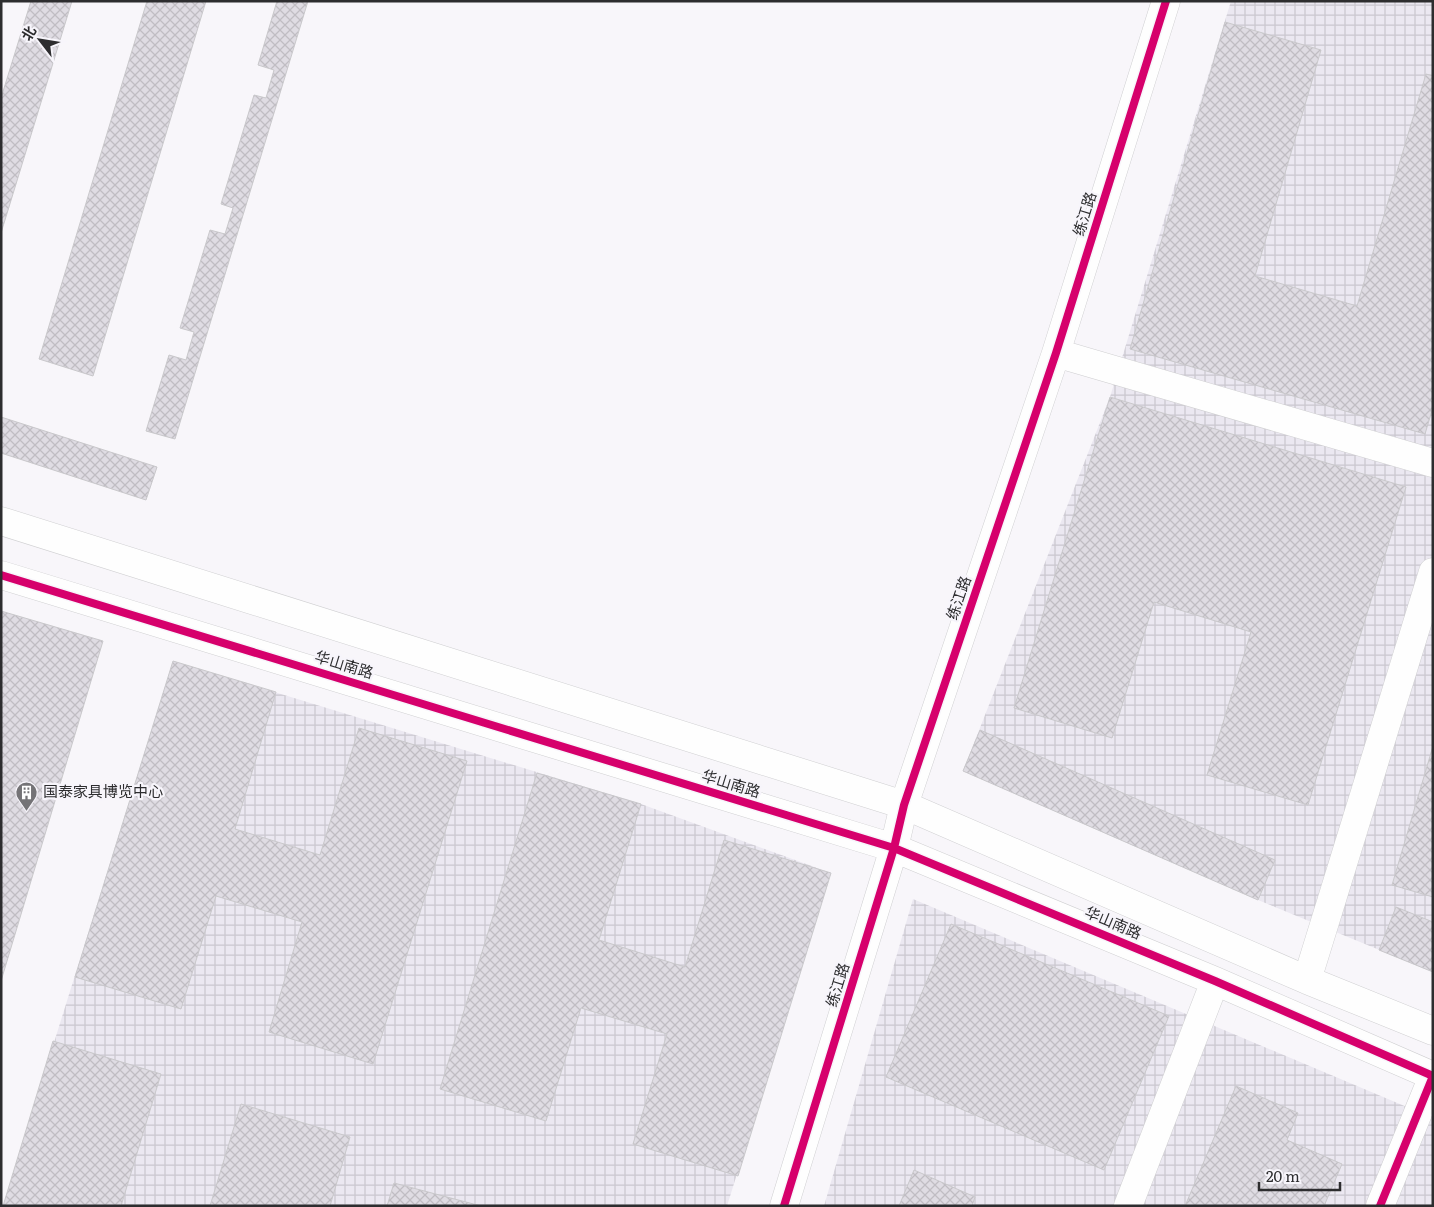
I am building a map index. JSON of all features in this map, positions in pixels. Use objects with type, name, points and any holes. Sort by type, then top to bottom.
[{"type":"street","name":"练江路","points":[[784,1206],[894,848],[904,805],[1056,353],[1166,1]]},
{"type":"street","points":[[1056,353],[1433,463]]},
{"type":"street","name":"华山南路","points":[[1,521],[904,805],[1308,980],[1433,1031]]},
{"type":"street","points":[[1308,980],[1433,572]]},
{"type":"street","name":"华山南路","points":[[1,575],[894,848],[1215,981],[1433,1076]]},
{"type":"street","points":[[1128,1206],[1215,981]]},
{"type":"street","points":[[1380,1206],[1433,1076]]},
{"type":"shaded area","points":[[1231,1],[1433,1],[1433,972],[1258,900],[963,771],[1110,397]]},
{"type":"shaded area","points":[[173,661],[641,804],[831,873],[727,1206],[3,1206]]},
{"type":"shaded area","points":[[913,899],[1433,1118],[1433,1206],[824,1206]]},
{"type":"building","points":[[31,1],[72,1],[1,233],[1,98]]},
{"type":"building","points":[[147,1],[206,1],[93,376],[39,359]]},
{"type":"building","points":[[277,1],[308,1],[175,439],[146,431],[169,355],[186,360],[194,332],[180,328],[210,230],[225,234],[233,208],[221,204],[254,95],[266,98],[274,70],[258,65]]},
{"type":"building","points":[[1225,22],[1321,50],[1255,276],[1357,306],[1426,74],[1433,76],[1433,407],[1425,434],[1130,349]]},
{"type":"building","points":[[1110,397],[1406,487],[1308,805],[1207,775],[1251,632],[1154,602],[1112,738],[1014,708]]},
{"type":"building","points":[[1,417],[157,467],[146,500],[1,453]]},
{"type":"building","name":"国泰家具博览中心","points":[[1,611],[103,641],[1,981]]},
{"type":"building","points":[[173,661],[276,692],[235,829],[320,855],[359,728],[467,761],[373,1064],[269,1032],[302,922],[216,896],[181,1009],[75,977]]},
{"type":"building","points":[[980,730],[1275,860],[1258,900],[963,771]]},
{"type":"building","points":[[1433,746],[1433,897],[1392,885]]},
{"type":"building","points":[[537,773],[641,804],[599,940],[685,967],[724,840],[831,873],[738,1176],[633,1144],[667,1034],[581,1008],[546,1121],[440,1089]]},
{"type":"building","points":[[1396,907],[1433,922],[1433,972],[1379,950]]},
{"type":"building","points":[[951,924],[1169,1016],[1104,1170],[886,1077]]},
{"type":"building","points":[[53,1041],[161,1074],[121,1206],[3,1206]]},
{"type":"building","points":[[1236,1086],[1298,1113],[1287,1140],[1342,1164],[1324,1206],[1185,1206]]},
{"type":"building","points":[[241,1104],[350,1137],[330,1206],[210,1206]]},
{"type":"building","points":[[914,1170],[975,1197],[972,1206],[899,1206]]},
{"type":"building","points":[[394,1183],[481,1206],[387,1206]]},
{"type":"cycle path","points":[[784,1206],[894,848],[904,805],[1056,353],[1166,1]]},
{"type":"cycle path","points":[[1,575],[894,848],[1215,981],[1433,1076],[1380,1206]]},
{"type":"place","name":"国泰家具博览中心","points":[[27,811]]}]
